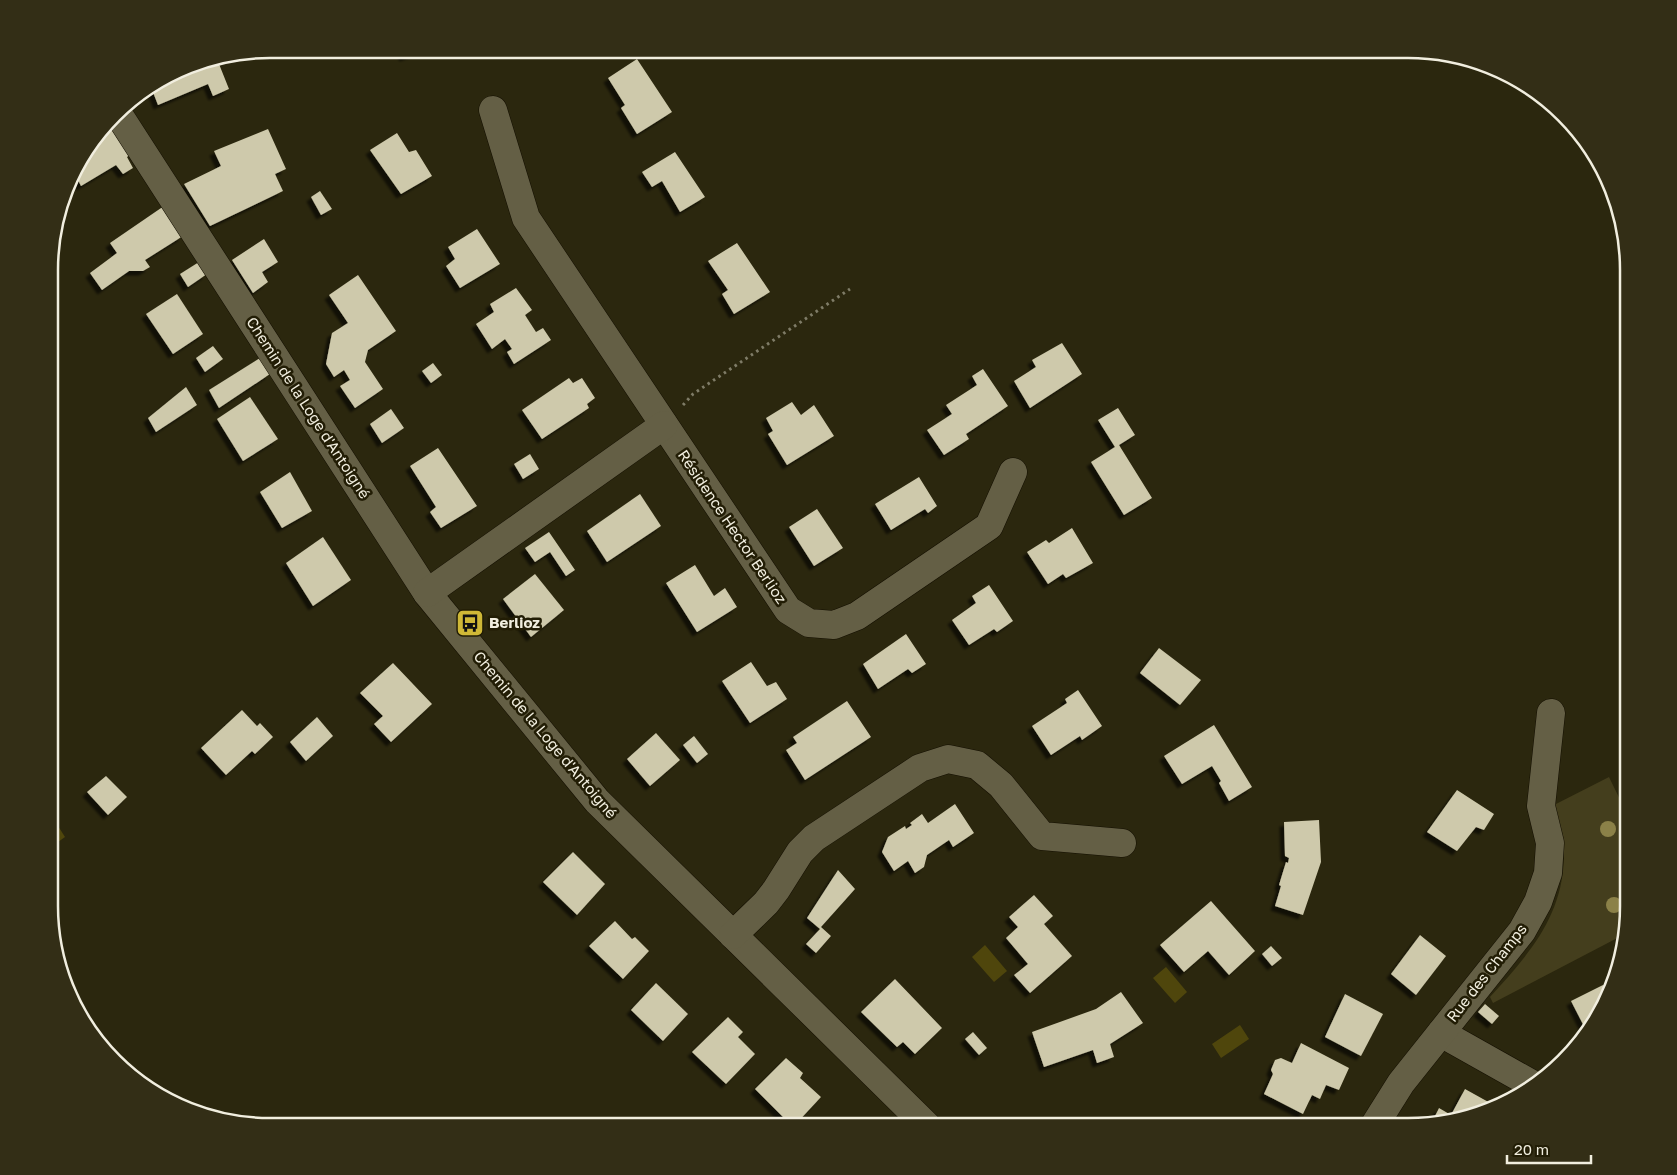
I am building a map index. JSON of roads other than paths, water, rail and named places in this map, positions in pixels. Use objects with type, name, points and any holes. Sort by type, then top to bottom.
[{"type":"street","name":"Résidence Hector Berlioz","points":[[494,110],[526,218],[788,610],[809,624],[834,625],[857,616],[989,526],[1013,472]]},
{"type":"street","name":"Chemin de la Loge d'Antoigné","points":[[121,119],[427,593],[597,801],[919,1118]]},
{"type":"street","points":[[427,593],[664,425]]},
{"type":"street","name":"Rue des Champs","points":[[1379,1118],[1401,1082],[1522,931],[1538,902],[1548,873],[1550,843],[1542,806],[1551,713]]},
{"type":"street","points":[[733,935],[766,903],[800,852],[814,838],[920,768],[948,760],[977,765],[1001,785],[1042,836],[1122,843]]},
{"type":"street","points":[[1441,1033],[1526,1081]]},
{"type":"place","name":"Berlioz","points":[[470,623]]}]
